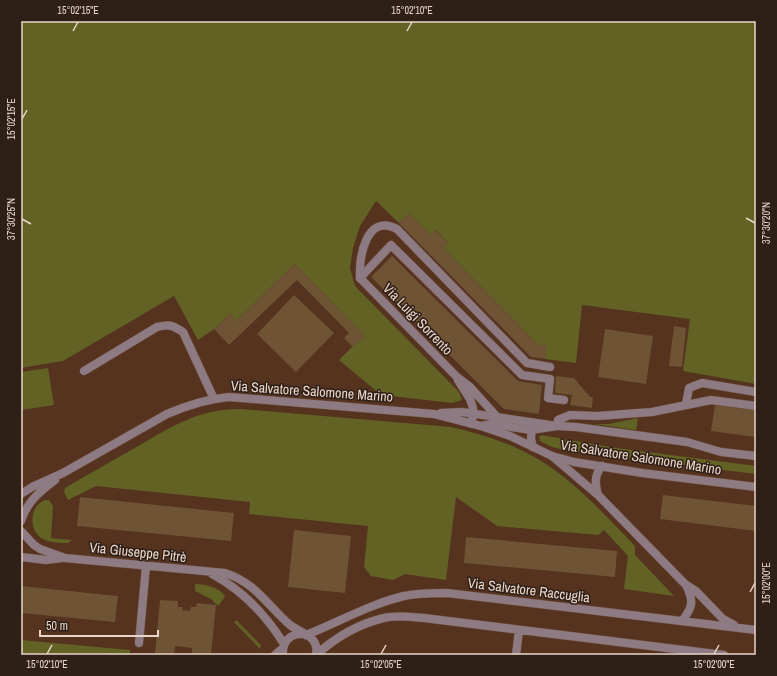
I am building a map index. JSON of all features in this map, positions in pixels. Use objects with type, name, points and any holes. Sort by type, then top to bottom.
[{"type":"street","points":[[360,278],[360,264],[363,247],[370,235],[380,226],[391,226],[397,229],[527,363],[550,367]]},
{"type":"street","points":[[360,278],[391,245],[522,375],[550,379],[548,398],[564,400]]},
{"type":"street","name":"Via Luigi Sorrento","points":[[360,278],[457,377]]},
{"type":"street","points":[[84,371],[157,327],[166,325],[174,326],[183,332],[214,398]]},
{"type":"street","points":[[457,377],[470,399],[473,408],[472,424]]},
{"type":"street","points":[[457,377],[470,387],[498,418]]},
{"type":"street","points":[[686,404],[689,388],[702,383],[756,392]]},
{"type":"street","name":"Via Salvatore Salomone Marino","points":[[63,473],[167,414],[214,398],[246,397],[434,414],[462,412],[532,426],[576,427],[687,442],[722,452],[756,456]]},
{"type":"street","points":[[557,426],[558,420],[570,416],[598,416],[652,412],[711,400],[756,406]]},
{"type":"street","name":"Via Salvatore Salomone Marino","points":[[434,414],[481,426],[510,436],[552,456],[574,462],[642,474],[756,487]]},
{"type":"street","points":[[481,426],[492,424],[532,426],[530,439],[533,447]]},
{"type":"street","points":[[552,456],[598,495],[685,584],[696,591],[723,619],[740,628]]},
{"type":"street","points":[[598,495],[595,482],[596,476],[602,466]]},
{"type":"street","points":[[21,494],[32,487],[63,473]]},
{"type":"street","points":[[21,521],[30,502],[63,473]]},
{"type":"street","points":[[21,531],[40,549],[65,558]]},
{"type":"street","points":[[21,557],[46,560],[65,558]]},
{"type":"street","name":"Via Giuseppe Pitrè","points":[[65,558],[225,573],[246,582],[256,590],[291,626],[304,634]]},
{"type":"street","points":[[139,643],[146,566]]},
{"type":"street","points":[[208,572],[233,587],[248,600],[269,622],[283,649]]},
{"type":"street","points":[[682,621],[688,613],[692,601],[691,595],[685,584]]},
{"type":"street","name":"Via Salvatore Raccuglia","points":[[275,655],[283,649],[290,637],[298,634],[304,634],[387,601],[405,596],[447,593],[756,630]]},
{"type":"street","points":[[316,655],[329,644],[352,629],[383,618],[392,617],[424,618],[724,655]]},
{"type":"street","points":[[516,655],[519,630]]},
{"type":"street","points":[[304,634],[314,641],[316,655]]},
{"type":"shaded area","points":[[21,21],[756,21],[756,384],[683,371],[690,319],[582,305],[576,363],[545,359],[546,346],[538,345],[443,248],[448,243],[436,230],[430,235],[409,214],[399,223],[376,201],[360,226],[353,248],[350,268],[355,286],[459,392],[462,400],[452,403],[383,395],[375,390],[339,360],[364,335],[295,264],[236,321],[230,314],[214,329],[198,340],[174,296],[63,361],[21,368]]},
{"type":"shaded area","points":[[48,368],[54,405],[21,410],[21,372]]},
{"type":"shaded area","points":[[241,409],[451,427],[506,443],[539,460],[569,481],[635,546],[635,555],[674,596],[624,589],[628,556],[604,530],[598,535],[497,526],[456,497],[446,580],[405,574],[393,580],[371,576],[364,567],[368,526],[249,514],[250,502],[96,486],[68,500],[64,492],[65,488],[173,426],[211,412]]},
{"type":"shaded area","points":[[638,418],[636,430],[594,424],[609,424]]},
{"type":"shaded area","points":[[541,435],[616,448],[756,466],[756,474],[563,450],[552,447],[540,441],[539,437]]},
{"type":"shaded area","points":[[45,500],[49,500],[53,506],[51,538],[72,540],[68,543],[43,539],[35,530],[32,519],[33,513],[40,503]]},
{"type":"shaded area","points":[[195,584],[217,589],[225,597],[218,606],[211,599],[195,591]]},
{"type":"shaded area","points":[[236,620],[261,645],[260,649],[234,622]]},
{"type":"shaded area","points":[[21,640],[130,650],[130,655],[21,655]]},
{"type":"building","points":[[409,214],[430,235],[435,230],[448,243],[443,248],[538,345],[547,346],[545,359],[531,357],[399,223]]},
{"type":"building","points":[[392,256],[518,381],[542,385],[539,414],[504,409],[371,277]]},
{"type":"building","points":[[295,264],[365,336],[353,347],[344,338],[349,333],[297,280],[229,345],[214,329],[230,314],[236,321]]},
{"type":"building","points":[[294,295],[334,333],[296,372],[257,334]]},
{"type":"building","points":[[674,326],[686,328],[682,367],[669,366]]},
{"type":"building","points":[[605,329],[653,336],[646,384],[598,377]]},
{"type":"building","points":[[556,376],[574,378],[590,397],[593,397],[592,408],[570,405],[572,395],[555,393]]},
{"type":"building","points":[[715,405],[756,410],[756,437],[711,431]]},
{"type":"building","points":[[663,495],[756,506],[756,531],[660,519]]},
{"type":"building","points":[[80,497],[234,513],[231,541],[77,526]]},
{"type":"building","points":[[294,530],[351,536],[345,593],[288,587]]},
{"type":"building","points":[[466,537],[617,551],[615,577],[464,563]]},
{"type":"building","points":[[21,586],[118,596],[115,622],[21,613]]},
{"type":"building","points":[[160,600],[178,601],[178,607],[183,607],[182,610],[190,611],[191,607],[196,607],[197,603],[216,605],[211,655],[192,655],[192,648],[175,646],[174,655],[155,654]]}]
